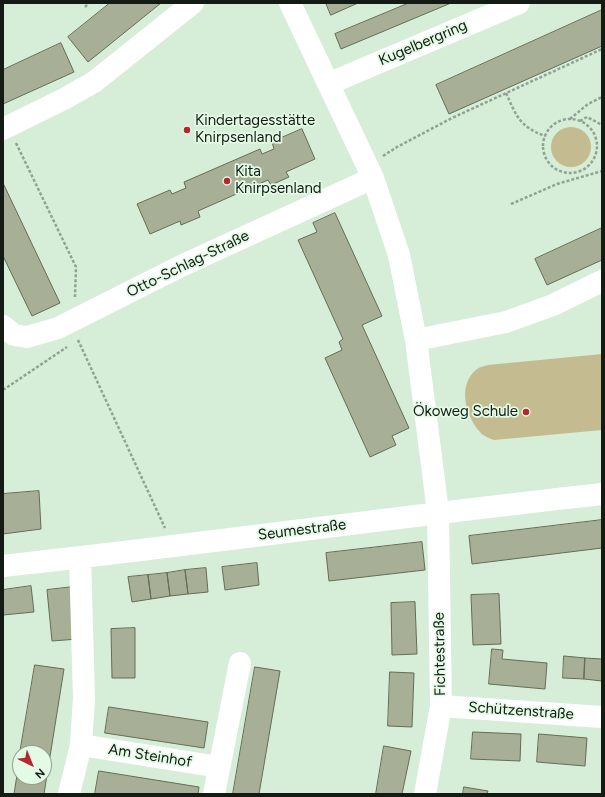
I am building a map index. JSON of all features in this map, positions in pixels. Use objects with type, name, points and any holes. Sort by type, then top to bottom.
[{"type":"street","points":[[5,128],[64,99],[94,82],[193,3]]},
{"type":"street","points":[[290,3],[371,172],[399,255],[416,340],[438,512]]},
{"type":"street","name":"Kugelbergring","points":[[328,84],[519,3]]},
{"type":"street","name":"Otto-Schlag-Straße","points":[[3,326],[14,335],[27,337],[44,333],[76,330],[181,266],[371,172]]},
{"type":"street","points":[[416,340],[506,322],[553,305],[602,281]]},
{"type":"street","name":"Seumestraße","points":[[3,566],[438,512],[602,494]]},
{"type":"street","name":"Fichtestraße","points":[[425,794],[441,706],[438,512]]},
{"type":"street","points":[[69,794],[82,745],[84,698],[80,557]]},
{"type":"street","points":[[214,794],[240,663]]},
{"type":"street","name":"Schützenstraße","points":[[441,706],[602,717]]},
{"type":"street","name":"Am Steinhof","points":[[82,745],[219,767]]},
{"type":"path","points":[[85,7],[89,3]]},
{"type":"path","points":[[371,172],[397,147],[452,118],[602,49]]},
{"type":"path","points":[[506,93],[518,118],[531,130],[545,136]]},
{"type":"path","points":[[570,119],[580,121],[588,126],[594,133],[597,141],[597,150],[594,158],[581,170],[563,172],[548,162],[544,153],[543,145],[545,136],[555,124],[570,119],[588,104],[602,97]]},
{"type":"path","points":[[580,121],[587,117],[602,125]]},
{"type":"path","points":[[5,128],[76,267],[76,330],[173,546]]},
{"type":"path","points":[[511,204],[557,184],[602,170]]},
{"type":"path","points":[[3,390],[76,330]]},
{"type":"shaded area","points":[[575,127],[582,130],[588,136],[591,147],[590,155],[582,164],[575,167],[567,167],[560,164],[552,155],[551,143],[554,136],[563,128]]},
{"type":"shaded area","points":[[602,354],[602,430],[494,440],[486,437],[475,426],[468,410],[465,392],[470,376],[479,368],[488,365]]},
{"type":"building","points":[[110,3],[161,3],[88,62],[68,37]]},
{"type":"building","points":[[326,3],[358,3],[331,15]]},
{"type":"building","points":[[409,3],[451,3],[341,49],[335,34]]},
{"type":"building","points":[[602,10],[602,46],[449,114],[436,85]]},
{"type":"building","points":[[61,43],[74,72],[3,104],[3,70]]},
{"type":"building","name":"Kita Knirpsenland","points":[[302,129],[315,159],[286,172],[289,177],[271,185],[268,180],[198,211],[200,217],[181,225],[180,221],[150,234],[137,204],[170,190],[172,194],[186,188],[184,182],[260,149],[262,154],[274,149],[272,142]]},
{"type":"building","points":[[3,183],[60,303],[32,316],[3,256]]},
{"type":"building","points":[[335,213],[382,316],[362,325],[409,428],[392,436],[396,445],[370,457],[325,358],[342,350],[339,342],[343,339],[298,240],[317,232],[313,223]]},
{"type":"building","points":[[602,228],[602,260],[547,285],[535,259]]},
{"type":"building","points":[[39,491],[41,529],[3,534],[3,494]]},
{"type":"building","points":[[602,520],[602,548],[472,564],[469,536]]},
{"type":"building","points":[[422,542],[425,570],[329,581],[326,553]]},
{"type":"building","points":[[257,563],[259,585],[225,590],[222,567]]},
{"type":"building","points":[[206,568],[208,592],[188,594],[185,570]]},
{"type":"building","points":[[185,570],[188,594],[170,596],[167,573]]},
{"type":"building","points":[[167,573],[170,596],[151,599],[148,575]]},
{"type":"building","points":[[148,575],[151,599],[132,602],[128,577]]},
{"type":"building","points":[[31,586],[34,612],[3,615],[3,590]]},
{"type":"building","points":[[73,587],[78,639],[52,641],[47,590]]},
{"type":"building","points":[[499,594],[501,644],[473,645],[471,595]]},
{"type":"building","points":[[415,602],[417,654],[392,655],[391,603]]},
{"type":"building","points":[[135,628],[135,678],[112,678],[111,629]]},
{"type":"building","points":[[492,649],[503,650],[502,659],[547,663],[545,689],[489,684]]},
{"type":"building","points":[[564,656],[585,658],[584,679],[563,678]]},
{"type":"building","points":[[585,658],[602,659],[602,681],[584,679]]},
{"type":"building","points":[[35,665],[64,669],[52,745],[21,745]]},
{"type":"building","points":[[255,667],[280,671],[259,794],[233,794]]},
{"type":"building","points":[[390,672],[414,673],[412,727],[388,726]]},
{"type":"building","points":[[109,707],[208,722],[204,748],[105,733]]},
{"type":"building","points":[[473,732],[521,734],[520,761],[471,759]]},
{"type":"building","points":[[539,734],[587,738],[585,766],[537,762]]},
{"type":"building","points":[[384,746],[411,751],[402,794],[376,794]]},
{"type":"building","points":[[99,771],[199,787],[198,794],[95,794]]},
{"type":"building","points":[[15,785],[45,785],[44,794],[14,794]]},
{"type":"building","points":[[464,787],[488,791],[487,794],[463,794]]},
{"type":"place","name":"Kindertagesstätte Knirpsenland","points":[[187,130]]},
{"type":"place","name":"Kita Knirpsenland","points":[[227,181]]},
{"type":"place","name":"Ökoweg Schule","points":[[526,412]]}]
